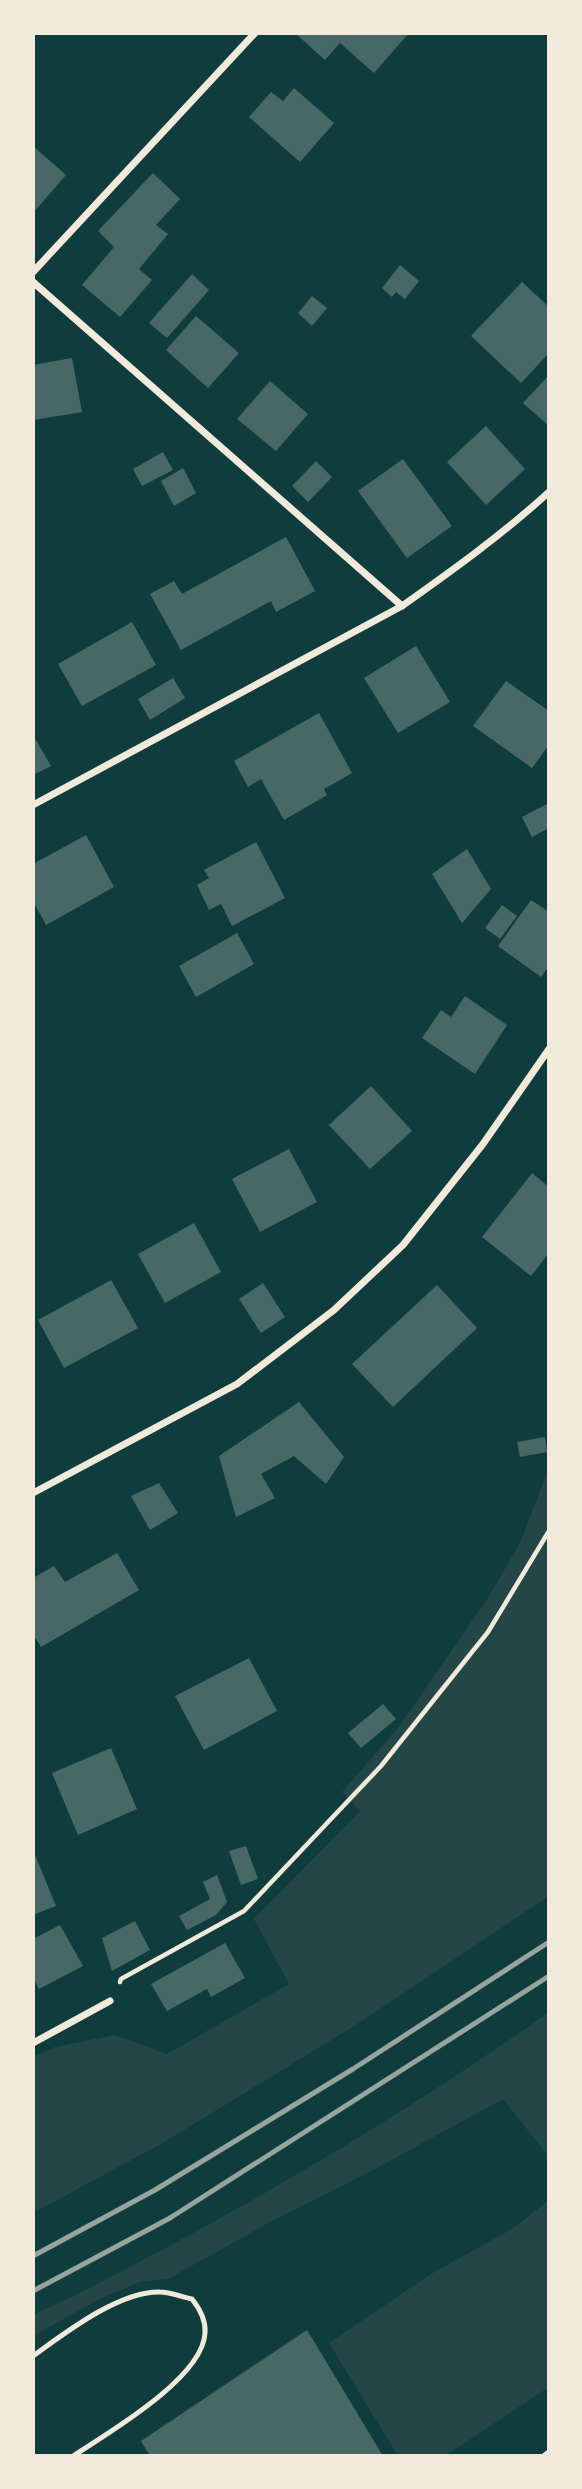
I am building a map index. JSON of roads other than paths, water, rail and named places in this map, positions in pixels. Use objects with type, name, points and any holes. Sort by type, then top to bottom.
[{"type":"street","points":[[33,272],[255,33]]},
{"type":"street","points":[[33,282],[402,606]]},
{"type":"street","points":[[33,805],[402,606],[524,515],[549,492]]},
{"type":"street","points":[[33,1493],[237,1384],[334,1310],[403,1245],[483,1144],[549,1049]]},
{"type":"street","points":[[33,2043],[110,2001]]},
{"type":"lane","points":[[33,2356],[92,2317],[127,2298],[159,2292],[192,2299],[202,2314],[206,2335],[191,2367],[144,2408],[73,2456]]},
{"type":"railway","points":[[33,2256],[155,2190],[353,2069],[549,1942]]},
{"type":"railway","points":[[33,2291],[170,2218],[549,1976]]}]
